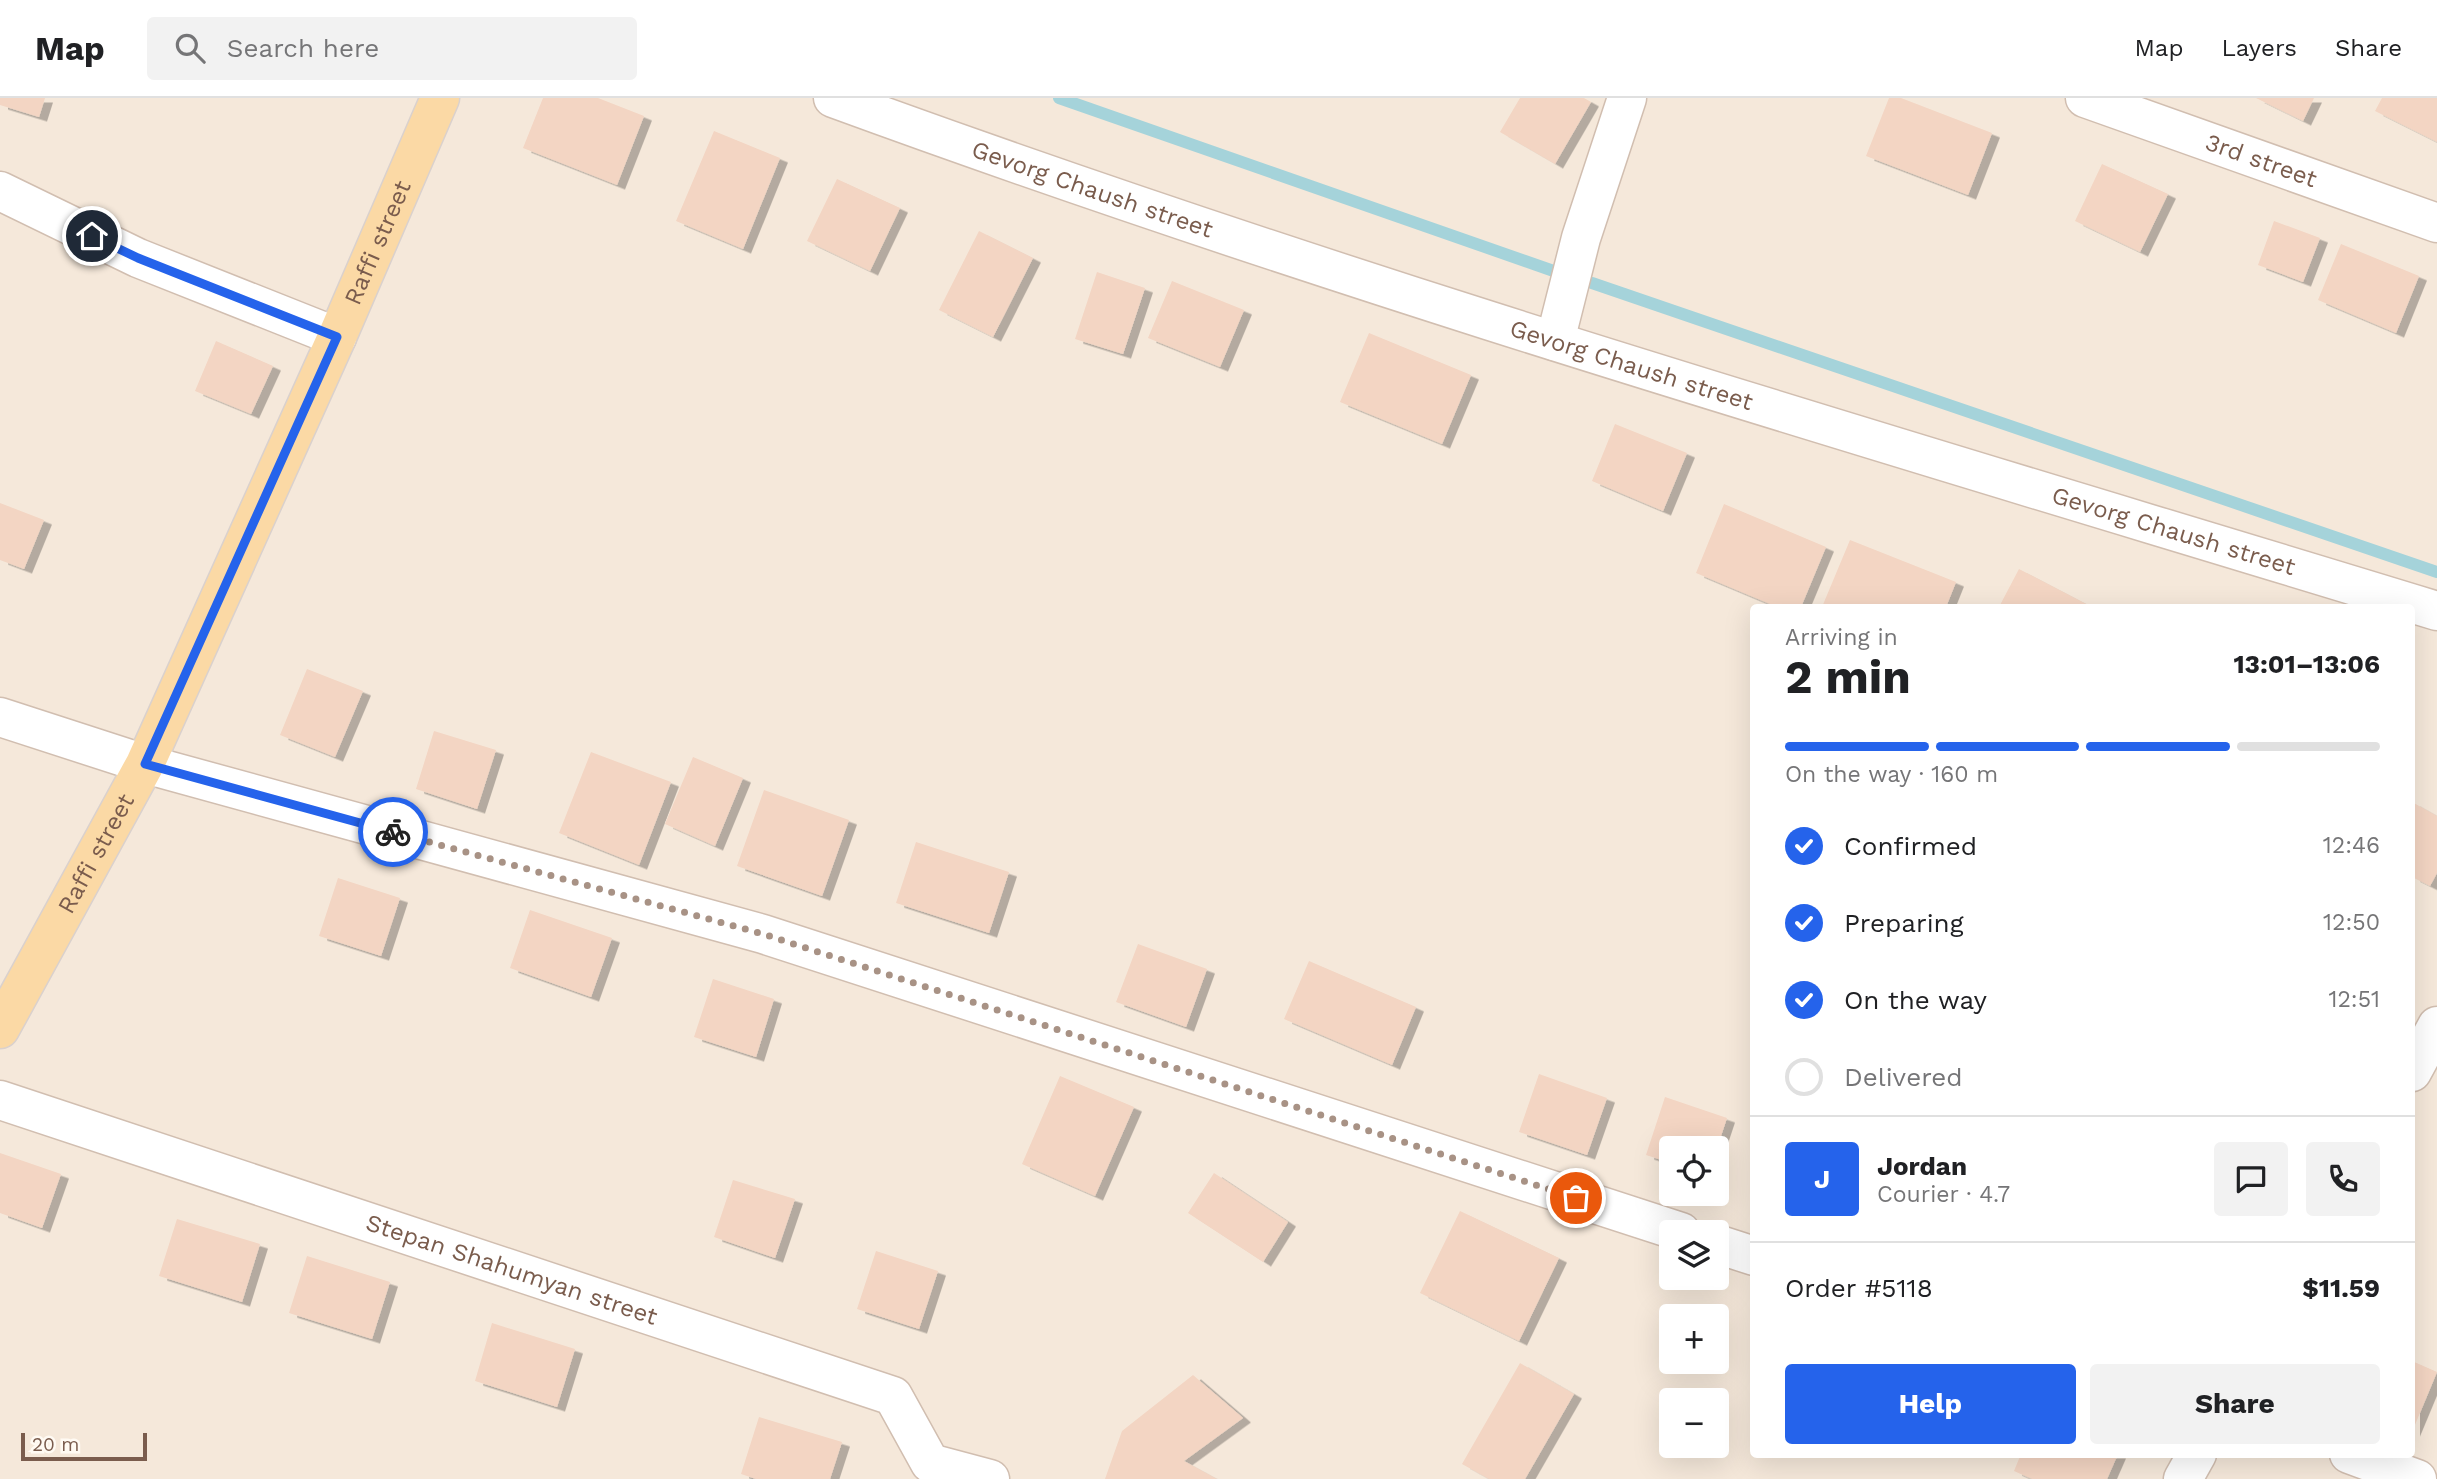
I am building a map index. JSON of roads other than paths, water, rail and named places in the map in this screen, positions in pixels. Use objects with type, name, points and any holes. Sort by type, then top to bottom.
[{"type":"main road","name":"Raffi street","points":[[0,1029],[145,764],[337,337],[440,98]]},
{"type":"street","name":"Gevorg Chaush street","points":[[833,98],[1037,173],[1555,341],[2414,604]]},
{"type":"street","points":[[1555,341],[1581,238],[1627,98]]},
{"type":"street","name":"3rd street","points":[[2085,98],[2437,223]]},
{"type":"street","points":[[0,191],[138,258],[337,337]]},
{"type":"street","name":"Gevorg Chaush street","points":[[2415,604],[2437,611]]},
{"type":"street","points":[[0,717],[145,764],[763,934],[1659,1225]]},
{"type":"street","points":[[2415,1066],[2437,1026]]},
{"type":"street","name":"Stepan Shahumyan street","points":[[0,1100],[893,1396],[924,1471],[990,1479]]},
{"type":"street","points":[[1729,1248],[1750,1255]]},
{"type":"street","points":[[2183,1479],[2195,1458]]},
{"type":"street","points":[[2361,1458],[2417,1479]]},
{"type":"waterway","points":[[1059,98],[1565,275]]},
{"type":"waterway","points":[[1592,283],[2437,572]]}]
